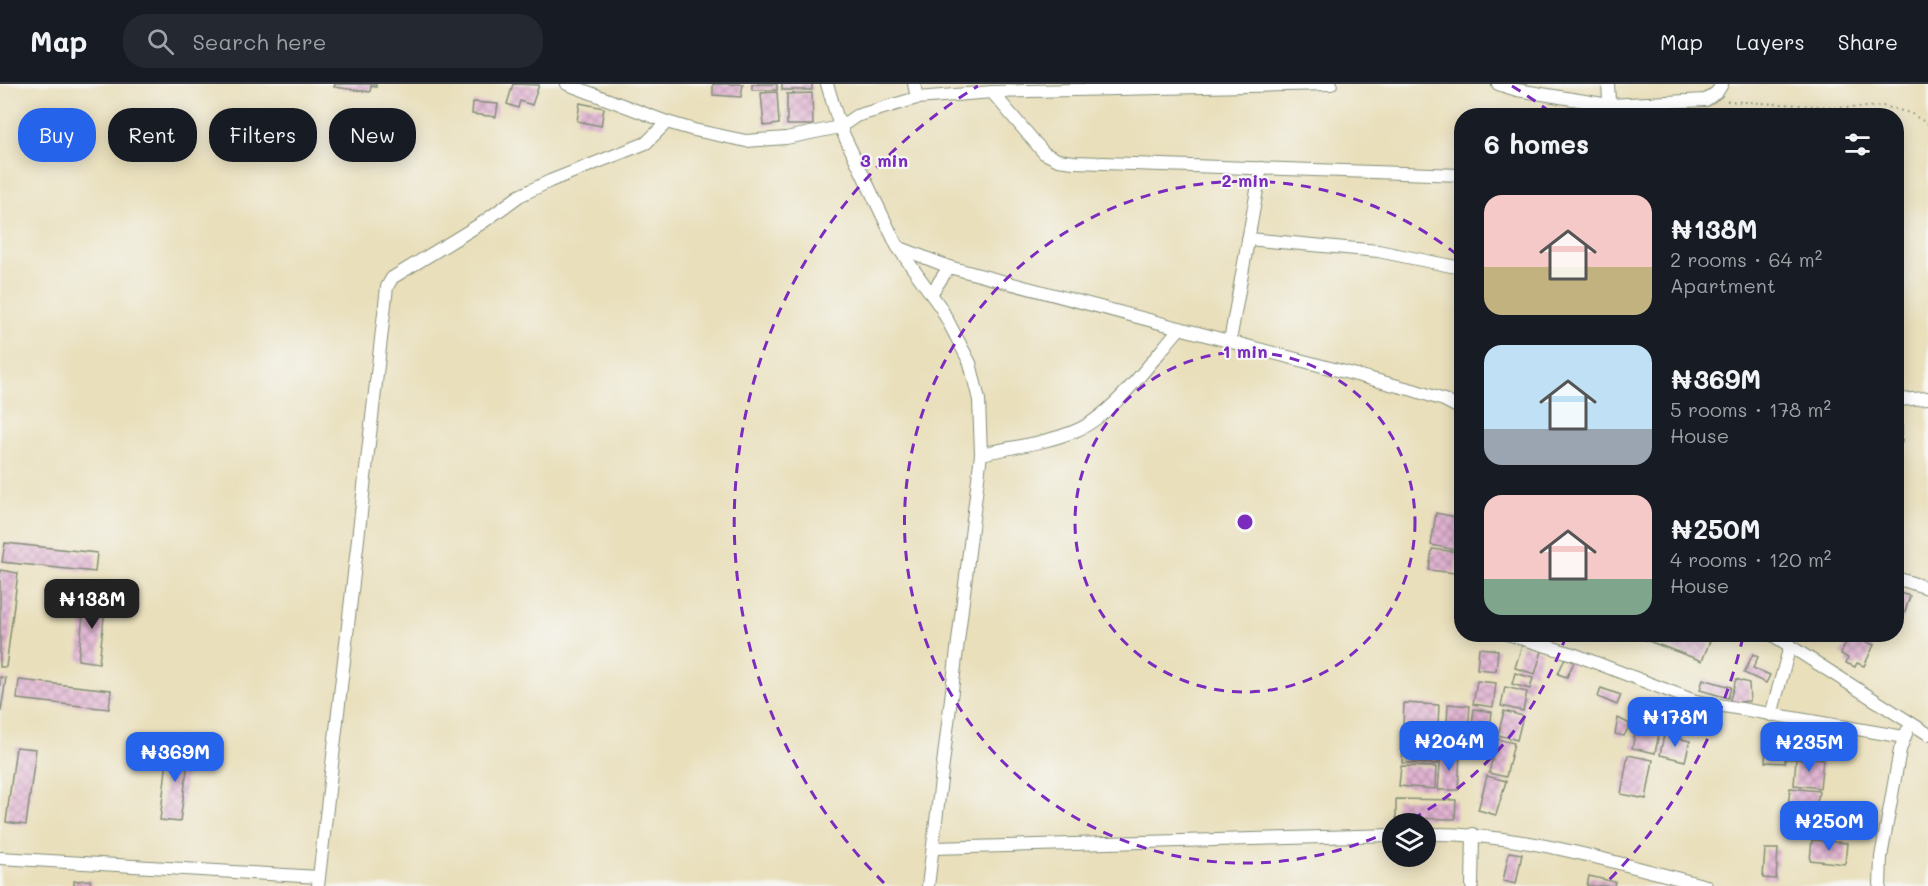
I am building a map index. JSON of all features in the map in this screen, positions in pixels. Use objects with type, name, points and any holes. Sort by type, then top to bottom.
[{"type":"street","points":[[567,84],[590,89],[667,122],[746,141],[786,138],[840,127],[856,116],[917,98],[974,89],[992,92],[1331,84]]},
{"type":"street","points":[[827,84],[840,127],[897,246],[941,308],[970,363],[979,400],[981,454],[928,886]]},
{"type":"street","points":[[914,84],[917,98]]},
{"type":"street","points":[[1498,84],[1601,108]]},
{"type":"street","points":[[1608,84],[1610,108]]},
{"type":"street","points":[[1629,108],[1706,100],[1717,92],[1722,84]]},
{"type":"street","points":[[992,92],[1044,153],[1058,160],[1454,175]]},
{"type":"street","points":[[0,858],[318,882],[387,287],[392,278],[519,196],[549,181],[646,143],[667,122]]},
{"type":"street","points":[[1230,341],[1261,168]]},
{"type":"street","points":[[1248,239],[1378,251],[1454,267]]},
{"type":"street","points":[[897,246],[950,267],[1413,390],[1454,405]]},
{"type":"street","points":[[931,294],[950,267]]},
{"type":"street","points":[[981,454],[1056,437],[1077,430],[1099,417],[1117,401],[1180,328]]},
{"type":"street","points":[[1904,400],[1928,398]]},
{"type":"street","points":[[1904,580],[1928,588]]},
{"type":"street","points":[[1534,642],[1567,652],[1695,701],[1904,737]]},
{"type":"street","points":[[1784,642],[1928,734]]},
{"type":"street","points":[[1771,715],[1790,646]]},
{"type":"street","points":[[1880,886],[1881,857],[1900,750],[1911,723]]},
{"type":"street","points":[[1436,834],[1473,834],[1580,852],[1706,886]]},
{"type":"street","points":[[1472,886],[1473,834]]},
{"type":"street","points":[[933,848],[1382,835]]},
{"type":"path","points":[[1706,100],[1891,108]]},
{"type":"path","points":[[1904,111],[1928,124]]},
{"type":"building","points":[[335,84],[376,84],[376,87],[371,86],[370,92],[334,87]]},
{"type":"building","points":[[513,84],[539,85],[532,105],[520,101],[518,108],[507,104]]},
{"type":"building","points":[[713,84],[743,84],[741,97],[713,95]]},
{"type":"building","points":[[752,84],[777,84],[777,90],[752,90]]},
{"type":"building","points":[[782,84],[812,84],[812,90],[782,90]]},
{"type":"building","points":[[777,92],[779,124],[764,126],[761,93]]},
{"type":"building","points":[[812,93],[813,125],[787,125],[787,94]]},
{"type":"building","points":[[473,102],[498,104],[496,117],[472,114]]},
{"type":"building","points":[[580,103],[604,108],[601,126],[577,121]]},
{"type":"building","points":[[1436,513],[1454,517],[1454,550],[1431,545]]},
{"type":"building","points":[[5,543],[97,553],[95,572],[2,562]]},
{"type":"building","points":[[1432,549],[1454,552],[1454,573],[1429,570]]},
{"type":"building","points":[[0,570],[18,573],[6,667],[0,667]]},
{"type":"building","points":[[1904,594],[1910,596],[1904,615]]},
{"type":"building","points":[[85,598],[106,600],[99,663],[78,660]]},
{"type":"building","points":[[1651,642],[1710,642],[1702,661]]},
{"type":"building","points":[[1846,642],[1866,642],[1874,645],[1864,666],[1857,663],[1855,667],[1846,663],[1848,658],[1841,654]]},
{"type":"building","points":[[1522,645],[1542,651],[1535,674],[1515,668]]},
{"type":"building","points":[[1479,648],[1498,650],[1496,671],[1477,669]]},
{"type":"building","points":[[1753,654],[1758,657],[1753,668],[1770,675],[1766,683],[1744,673]]},
{"type":"building","points":[[1565,658],[1574,662],[1567,677],[1558,674]]},
{"type":"building","points":[[1515,673],[1533,678],[1530,689],[1512,684]]},
{"type":"building","points":[[0,677],[6,678],[1,711],[0,711]]},
{"type":"building","points":[[1703,679],[1731,687],[1728,698],[1700,690]]},
{"type":"building","points":[[1736,679],[1749,683],[1750,701],[1729,703]]},
{"type":"building","points":[[19,680],[111,690],[109,709],[17,699]]},
{"type":"building","points":[[1477,681],[1496,683],[1493,707],[1473,704]]},
{"type":"building","points":[[1505,687],[1527,692],[1523,711],[1501,706]]},
{"type":"building","points":[[1601,688],[1621,695],[1617,705],[1598,697]]},
{"type":"building","points":[[1404,703],[1439,705],[1438,726],[1403,725]]},
{"type":"building","points":[[1448,704],[1470,706],[1467,743],[1446,742]]},
{"type":"building","points":[[1474,709],[1492,712],[1489,735],[1471,733]]},
{"type":"building","points":[[1698,710],[1710,715],[1703,735],[1691,731]]},
{"type":"building","points":[[1504,711],[1523,716],[1517,740],[1498,735]]},
{"type":"building","points":[[1618,718],[1630,724],[1624,736],[1615,734]]},
{"type":"building","points":[[1767,727],[1798,729],[1796,759],[1785,759],[1785,763],[1765,762]]},
{"type":"building","points":[[1636,729],[1659,734],[1655,753],[1632,748]]},
{"type":"building","points":[[1664,735],[1690,741],[1685,761],[1660,755]]},
{"type":"building","points":[[1497,739],[1514,743],[1506,777],[1489,773]]},
{"type":"building","points":[[1403,741],[1438,743],[1440,745],[1438,764],[1402,763]]},
{"type":"building","points":[[169,744],[190,747],[180,822],[160,820]]},
{"type":"building","points":[[16,747],[36,749],[26,825],[6,822]]},
{"type":"building","points":[[1441,753],[1460,754],[1458,790],[1438,790]]},
{"type":"building","points":[[1628,755],[1653,760],[1646,799],[1621,794]]},
{"type":"building","points":[[1807,758],[1823,759],[1820,788],[1794,785],[1796,759],[1807,761]]},
{"type":"building","points":[[1401,766],[1436,767],[1435,789],[1399,786]]},
{"type":"building","points":[[1487,776],[1506,781],[1496,815],[1478,810]]},
{"type":"building","points":[[1790,788],[1819,791],[1817,803],[1824,804],[1823,814],[1815,813],[1815,819],[1787,816]]},
{"type":"building","points":[[1396,799],[1456,800],[1455,819],[1436,819],[1436,813],[1396,813]]},
{"type":"building","points":[[1812,840],[1847,843],[1845,864],[1810,860]]},
{"type":"building","points":[[1765,849],[1778,849],[1776,879],[1763,878]]},
{"type":"building","points":[[1509,852],[1522,854],[1516,884],[1503,881]]},
{"type":"building","points":[[1589,876],[1615,882],[1614,886],[1587,886]]},
{"type":"building","points":[[90,880],[91,886],[74,886],[74,881]]}]
